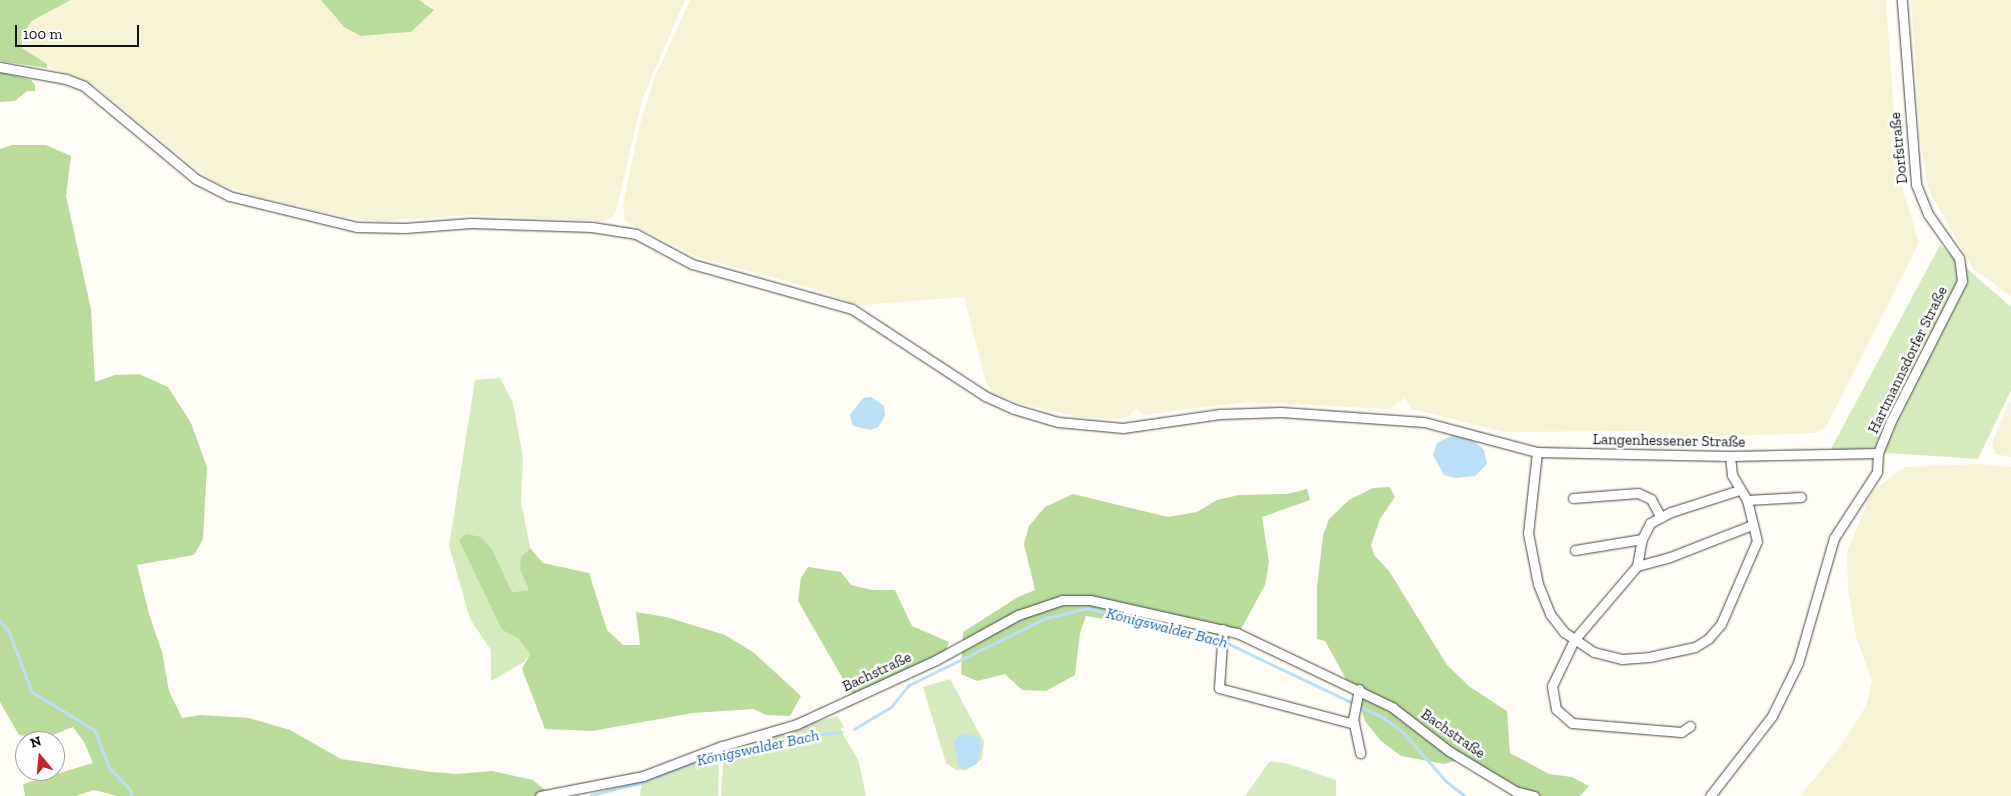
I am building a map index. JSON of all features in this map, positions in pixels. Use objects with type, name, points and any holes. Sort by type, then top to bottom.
[{"type":"street","name":"Dorfstraße","points":[[1902,0],[1916,184],[1928,214],[1959,258],[1962,281]]},
{"type":"street","name":"Langenhessener Straße","points":[[0,67],[66,79],[84,86],[196,179],[229,196],[357,227],[405,228],[471,223],[592,227],[636,234],[692,264],[852,309],[985,396],[1035,416],[1089,427],[1122,428],[1220,414],[1262,411],[1411,420],[1463,431],[1537,452],[1730,456],[1878,453]]},
{"type":"street","name":"Hartmannsdorfer Straße","points":[[1710,796],[1772,716],[1798,663],[1834,538],[1877,472],[1878,453],[1920,360],[1962,281]]},
{"type":"street","points":[[1537,452],[1529,511],[1531,560],[1550,614],[1574,640],[1594,652],[1622,659],[1681,651],[1708,639],[1721,624],[1757,541],[1747,500],[1738,490],[1730,456]]},
{"type":"street","points":[[1690,726],[1681,732],[1604,728],[1567,721],[1553,703],[1552,686],[1574,640],[1637,566],[1642,538],[1650,523],[1660,516],[1738,490]]},
{"type":"street","points":[[1573,498],[1638,493],[1651,499],[1660,516]]},
{"type":"street","points":[[1747,500],[1801,498]]},
{"type":"street","points":[[1637,566],[1678,554],[1752,525]]},
{"type":"street","points":[[1575,550],[1642,538]]},
{"type":"street","name":"Bachstraße","points":[[540,796],[642,776],[722,746],[797,724],[936,660],[1018,615],[1062,600],[1090,600],[1222,632],[1359,689],[1392,707],[1474,766],[1515,791],[1534,796]]},
{"type":"street","points":[[1222,632],[1218,688],[1354,724]]},
{"type":"street","points":[[1359,689],[1354,724],[1360,753]]},
{"type":"shaded area","points":[[71,0],[321,0],[336,18],[361,36],[372,36],[411,32],[433,7],[419,0],[685,0],[642,100],[616,211],[612,218],[601,221],[470,215],[379,221],[346,217],[256,196],[211,181],[95,86],[48,66],[24,50],[21,40],[27,25]]},
{"type":"shaded area","points":[[690,0],[1886,0],[1898,172],[1919,243],[1826,427],[1816,433],[1691,437],[1643,431],[1504,432],[1412,409],[1405,398],[1389,409],[1248,402],[1142,415],[1136,408],[1129,417],[1119,419],[1080,417],[1021,404],[993,392],[986,383],[964,297],[859,305],[814,289],[695,256],[625,221],[623,204],[639,128],[654,79]]},
{"type":"shaded area","points":[[1911,0],[2011,0],[2011,296],[1973,269],[1928,188],[1921,145]]},
{"type":"shaded area","points":[[2011,400],[2011,457],[1995,454],[1992,442]]},
{"type":"shaded area","points":[[1980,464],[2011,467],[2011,796],[1800,796],[1840,747],[1866,706],[1872,681],[1856,637],[1848,591],[1847,552],[1872,491],[1905,467]]},
{"type":"green space","points":[[0,0],[71,0],[32,21],[22,35],[22,48],[47,64],[47,68],[0,61]]},
{"type":"green space","points":[[321,0],[419,0],[434,10],[411,32],[361,36],[344,27]]},
{"type":"green space","points":[[0,72],[31,80],[35,85],[35,91],[27,91],[15,101],[0,102]]},
{"type":"green space","points":[[12,145],[46,145],[71,156],[66,196],[91,309],[95,382],[115,375],[139,374],[168,387],[191,423],[207,467],[203,539],[194,555],[137,565],[149,614],[162,652],[169,691],[182,718],[201,715],[249,718],[290,730],[341,759],[431,772],[458,774],[492,771],[533,780],[552,796],[117,796],[94,790],[76,796],[25,796],[23,784],[33,781],[65,781],[65,771],[93,763],[84,742],[73,727],[63,731],[17,731],[0,702],[0,149]]},
{"type":"green space","points":[[1940,245],[2011,307],[2011,390],[1978,459],[1831,449]]},
{"type":"green space","points":[[500,378],[513,403],[523,458],[521,501],[530,548],[521,557],[529,590],[512,592],[492,549],[478,577],[502,630],[518,638],[530,654],[524,662],[491,681],[491,650],[470,619],[449,546],[475,380]]},
{"type":"green space","points":[[1390,487],[1395,497],[1380,519],[1371,545],[1374,555],[1389,571],[1447,665],[1470,687],[1507,711],[1510,753],[1549,774],[1572,777],[1589,786],[1580,796],[1517,796],[1458,760],[1444,764],[1401,756],[1381,741],[1365,721],[1359,703],[1325,641],[1317,639],[1317,587],[1323,536],[1329,519],[1349,500],[1373,488]]},
{"type":"green space","points":[[1307,489],[1310,500],[1262,517],[1269,562],[1265,585],[1241,629],[1217,639],[1086,616],[1080,633],[1075,675],[1046,691],[1022,690],[1005,674],[977,681],[961,674],[963,632],[1018,597],[1035,590],[1024,544],[1029,526],[1045,507],[1073,494],[1168,517],[1197,512],[1217,500],[1239,495],[1287,494]]},
{"type":"green space","points":[[466,534],[481,537],[492,549],[512,592],[529,590],[520,569],[521,557],[530,548],[543,563],[589,573],[607,630],[623,645],[640,645],[636,612],[666,617],[725,635],[753,652],[801,696],[790,716],[766,715],[753,709],[693,713],[592,731],[545,729],[522,669],[530,654],[518,638],[502,630],[459,540]]},
{"type":"green space","points":[[808,567],[841,572],[851,585],[872,590],[895,590],[912,626],[949,642],[944,656],[854,698],[798,601],[801,578]]},
{"type":"green space","points":[[950,679],[984,742],[982,759],[967,770],[956,770],[946,763],[923,687]]},
{"type":"green space","points":[[837,716],[844,727],[841,729],[843,735],[858,759],[866,796],[721,796],[724,748]]},
{"type":"green space","points":[[719,750],[718,796],[640,796],[642,779]]},
{"type":"green space","points":[[1270,761],[1289,764],[1336,780],[1336,796],[1245,796]]},
{"type":"water","points":[[871,397],[884,406],[885,416],[878,427],[871,430],[853,426],[850,415],[863,398]]},
{"type":"water","points":[[1455,434],[1469,437],[1484,450],[1487,464],[1475,476],[1455,478],[1444,475],[1433,455],[1437,443]]},
{"type":"water","points":[[966,734],[980,737],[981,749],[977,764],[963,770],[959,767],[954,742],[957,737]]},
{"type":"waterway","name":"Königswalder Bach","points":[[854,729],[891,707],[909,685],[1046,618],[1088,608],[1220,640]]},
{"type":"waterway","points":[[0,621],[9,631],[32,692],[95,730],[109,767],[130,789],[132,796]]},
{"type":"waterway","name":"Königswalder Bach","points":[[1225,642],[1384,718],[1403,732],[1446,781],[1465,796]]},
{"type":"waterway","name":"Königswalder Bach","points":[[591,795],[639,783],[693,762],[779,747],[799,740],[801,736],[841,732]]}]
